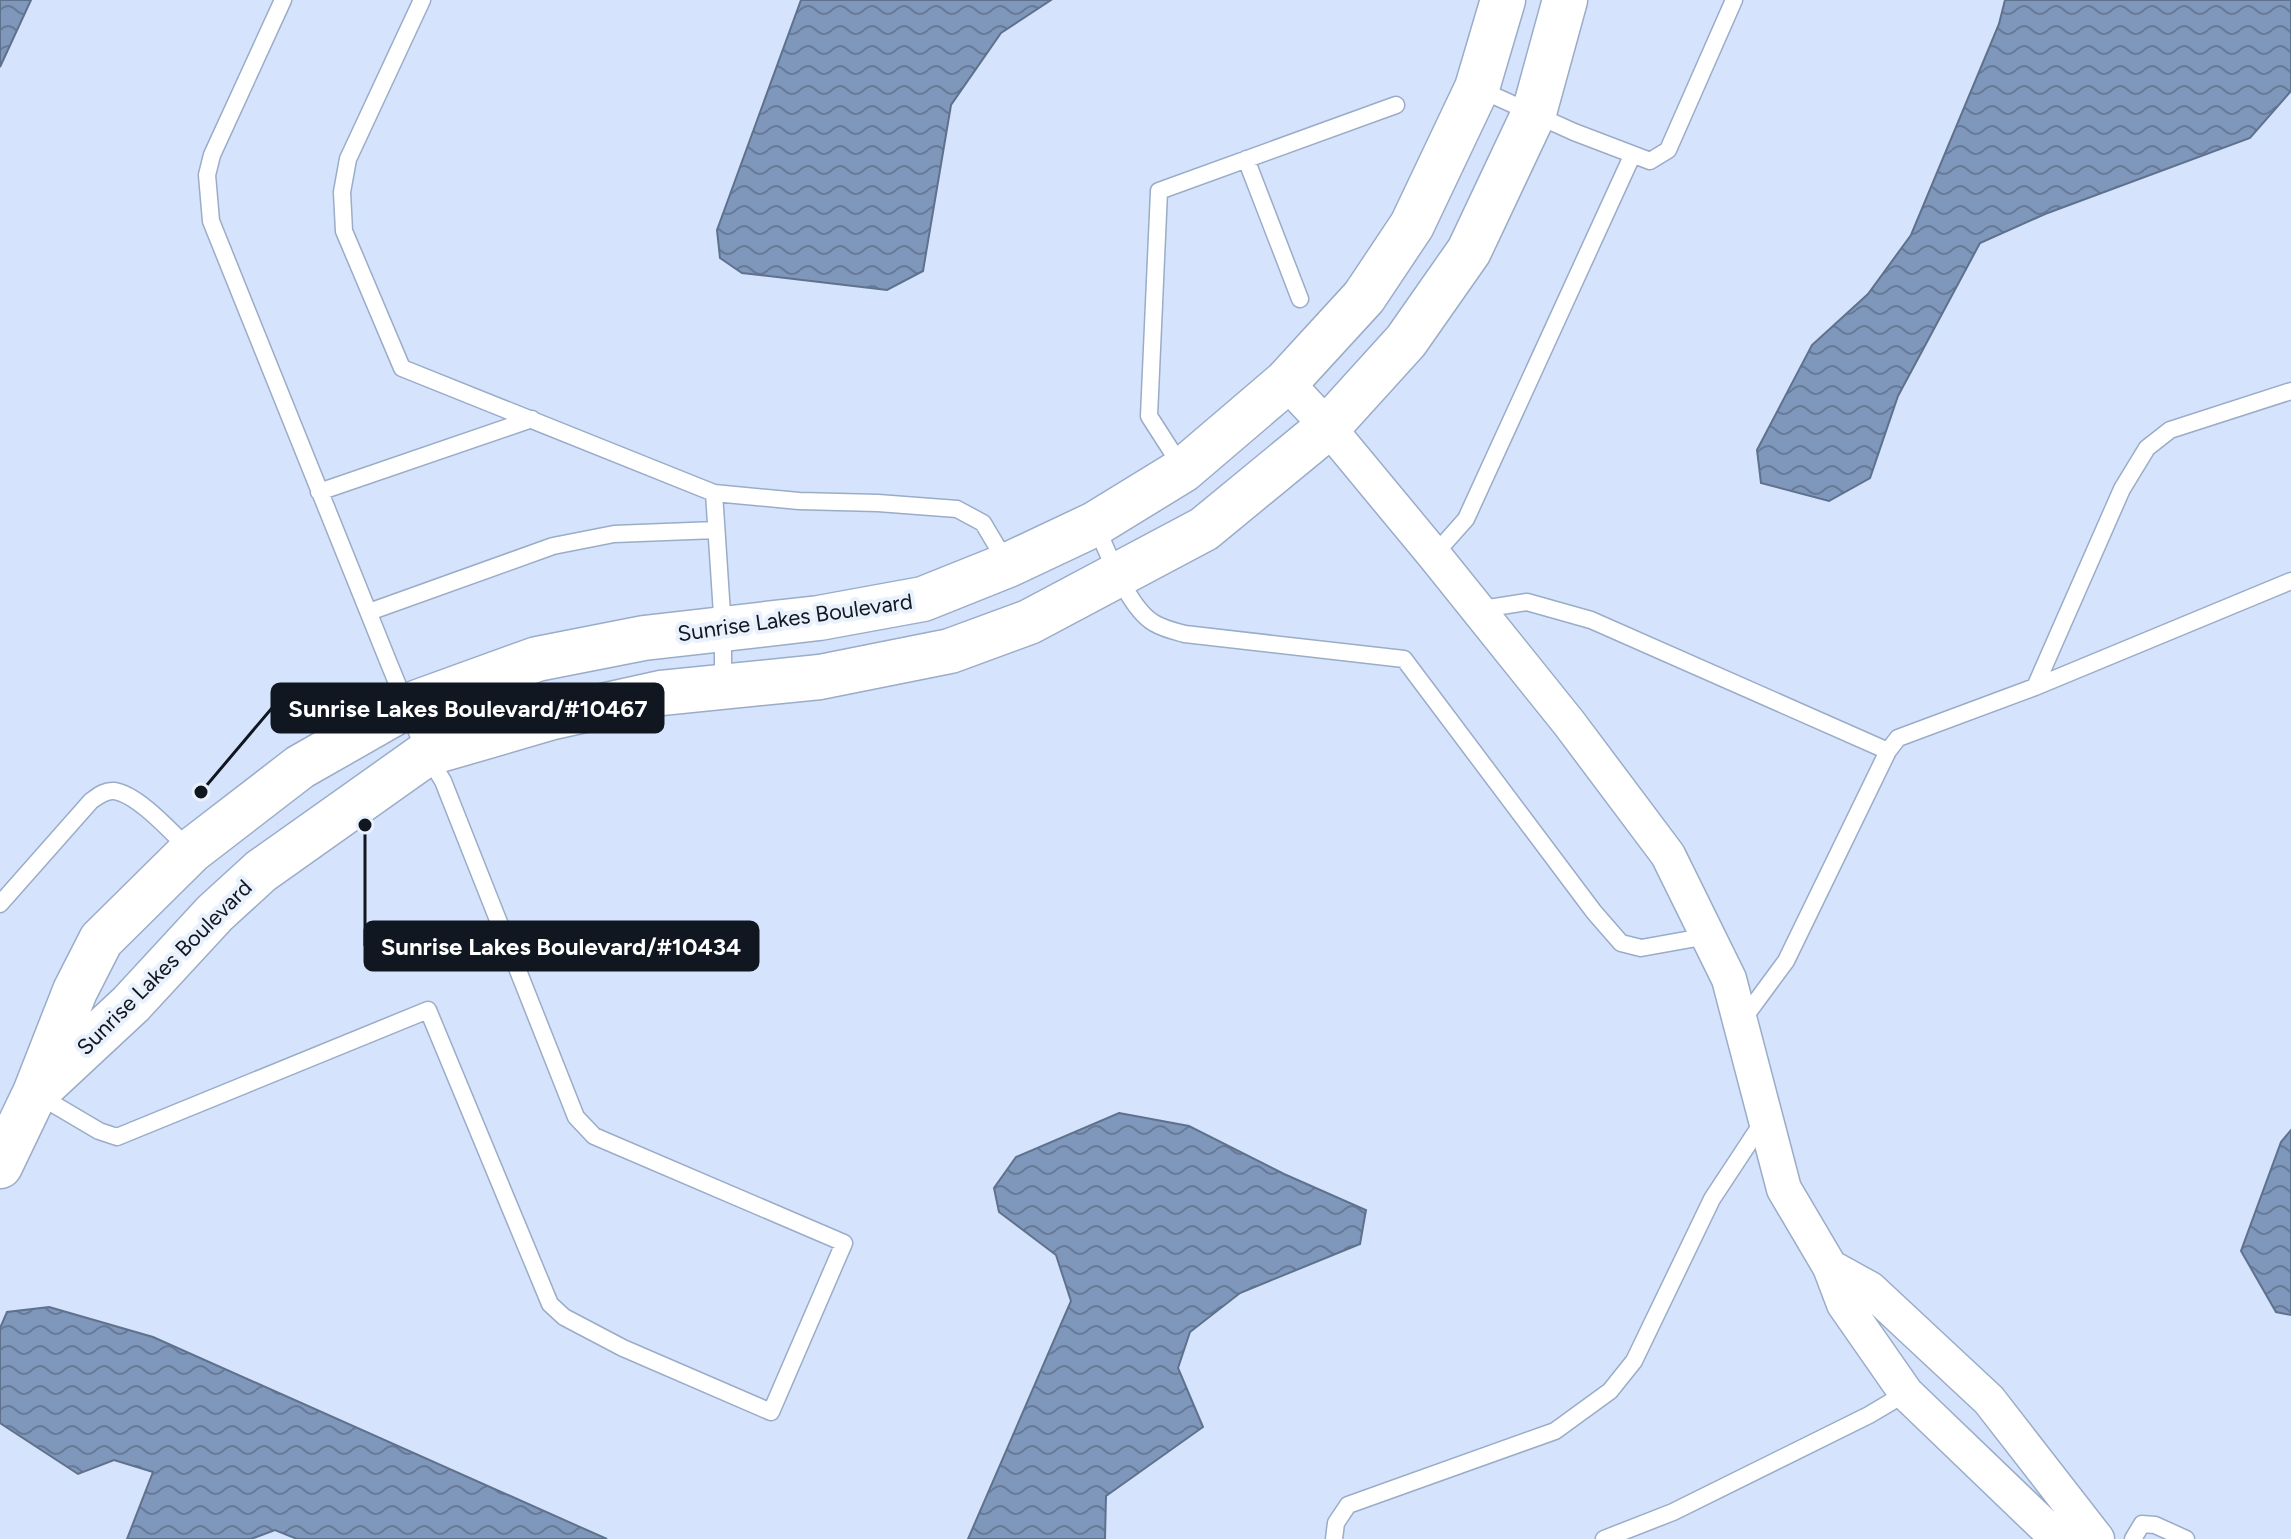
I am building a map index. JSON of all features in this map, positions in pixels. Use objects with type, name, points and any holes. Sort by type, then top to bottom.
[{"type":"street","name":"Sunrise Lakes Boulevard","points":[[0,1166],[35,1093],[75,991],[101,940],[191,851],[300,767],[407,706],[537,659],[644,638],[819,618],[923,599],[1008,565],[1095,524],[1183,470],[1286,382],[1364,297],[1412,225],[1477,88],[1503,0]]},
{"type":"street","name":"Sunrise Lakes Boulevard","points":[[35,1093],[131,1004],[215,913],[261,871],[426,754],[553,717],[661,693],[820,677],[950,651],[1029,622],[1204,529],[1328,427],[1406,341],[1469,251],[1534,113],[1565,0]]},
{"type":"street","points":[[1286,382],[1328,427],[1434,555],[1569,723],[1668,855],[1729,979],[1784,1189],[1830,1267],[1844,1304],[1906,1393],[2058,1539]]},
{"type":"street","points":[[1830,1267],[1870,1289],[1989,1400],[2097,1539]]},
{"type":"street","points":[[1967,1450],[2006,1422]]},
{"type":"lane","points":[[35,1093],[99,1131],[117,1137],[428,1010],[550,1304],[564,1317],[611,1342],[771,1412],[844,1243],[594,1136],[576,1117],[443,781],[426,754],[211,221],[207,175],[212,155],[283,0]]},
{"type":"lane","points":[[422,0],[348,159],[342,192],[344,231],[402,368],[714,493],[957,509],[983,523],[1008,565]]},
{"type":"lane","points":[[1477,88],[1650,161],[1668,150],[1734,0]]},
{"type":"lane","points":[[1183,470],[1149,416],[1159,191],[1396,105]]},
{"type":"lane","points":[[1434,555],[1466,519],[1632,156]]},
{"type":"lane","points":[[1246,159],[1300,299]]},
{"type":"lane","points":[[2035,687],[2122,489],[2147,448],[2170,430],[2291,391]]},
{"type":"lane","points":[[319,492],[532,419]]},
{"type":"lane","points":[[714,493],[723,629],[723,688]]},
{"type":"lane","points":[[1095,524],[1118,576],[1145,617],[1166,629],[1185,634],[1404,659],[1594,912],[1621,943],[1641,948],[1708,936]]},
{"type":"lane","points":[[369,612],[553,546],[614,534],[716,530]]},
{"type":"lane","points":[[1740,1024],[1786,961],[1888,751],[1898,738],[2035,687],[2291,581]]},
{"type":"lane","points":[[1476,610],[1527,602],[1591,620],[1888,751]]},
{"type":"lane","points":[[0,904],[91,801],[102,793],[113,791],[138,803],[191,851]]},
{"type":"lane","points":[[1334,1539],[1336,1523],[1348,1505],[1555,1431],[1610,1391],[1634,1361],[1712,1199],[1765,1118]]},
{"type":"lane","points":[[1604,1539],[1673,1512],[1869,1415],[1906,1393]]},
{"type":"lane","points":[[2133,1539],[2142,1524],[2155,1525],[2186,1539]]},
{"type":"water","points":[[0,0],[31,0],[0,67]]},
{"type":"water","points":[[801,0],[1051,0],[1001,33],[951,105],[923,271],[887,290],[742,273],[720,258],[717,230]]},
{"type":"water","points":[[2005,0],[2291,0],[2291,91],[2250,138],[2045,214],[1980,243],[1898,396],[1870,478],[1829,501],[1761,483],[1757,450],[1812,345],[1868,294],[1911,235],[1999,24]]},
{"type":"water","points":[[1119,1113],[1189,1126],[1284,1174],[1366,1210],[1360,1244],[1240,1293],[1190,1332],[1178,1368],[1203,1427],[1106,1496],[1105,1539],[968,1539],[1071,1301],[1056,1255],[999,1212],[994,1188],[1016,1157]]},
{"type":"water","points":[[2291,1130],[2291,1315],[2276,1312],[2241,1251],[2281,1142]]},
{"type":"water","points":[[49,1307],[153,1337],[607,1539],[297,1539],[275,1530],[251,1539],[127,1539],[153,1472],[114,1460],[78,1474],[0,1423],[0,1328],[7,1312]]},
{"type":"place","name":"Sunrise Lakes Boulevard/#10467","points":[[201,792]]},
{"type":"place","name":"Sunrise Lakes Boulevard/#10434","points":[[365,825]]}]
